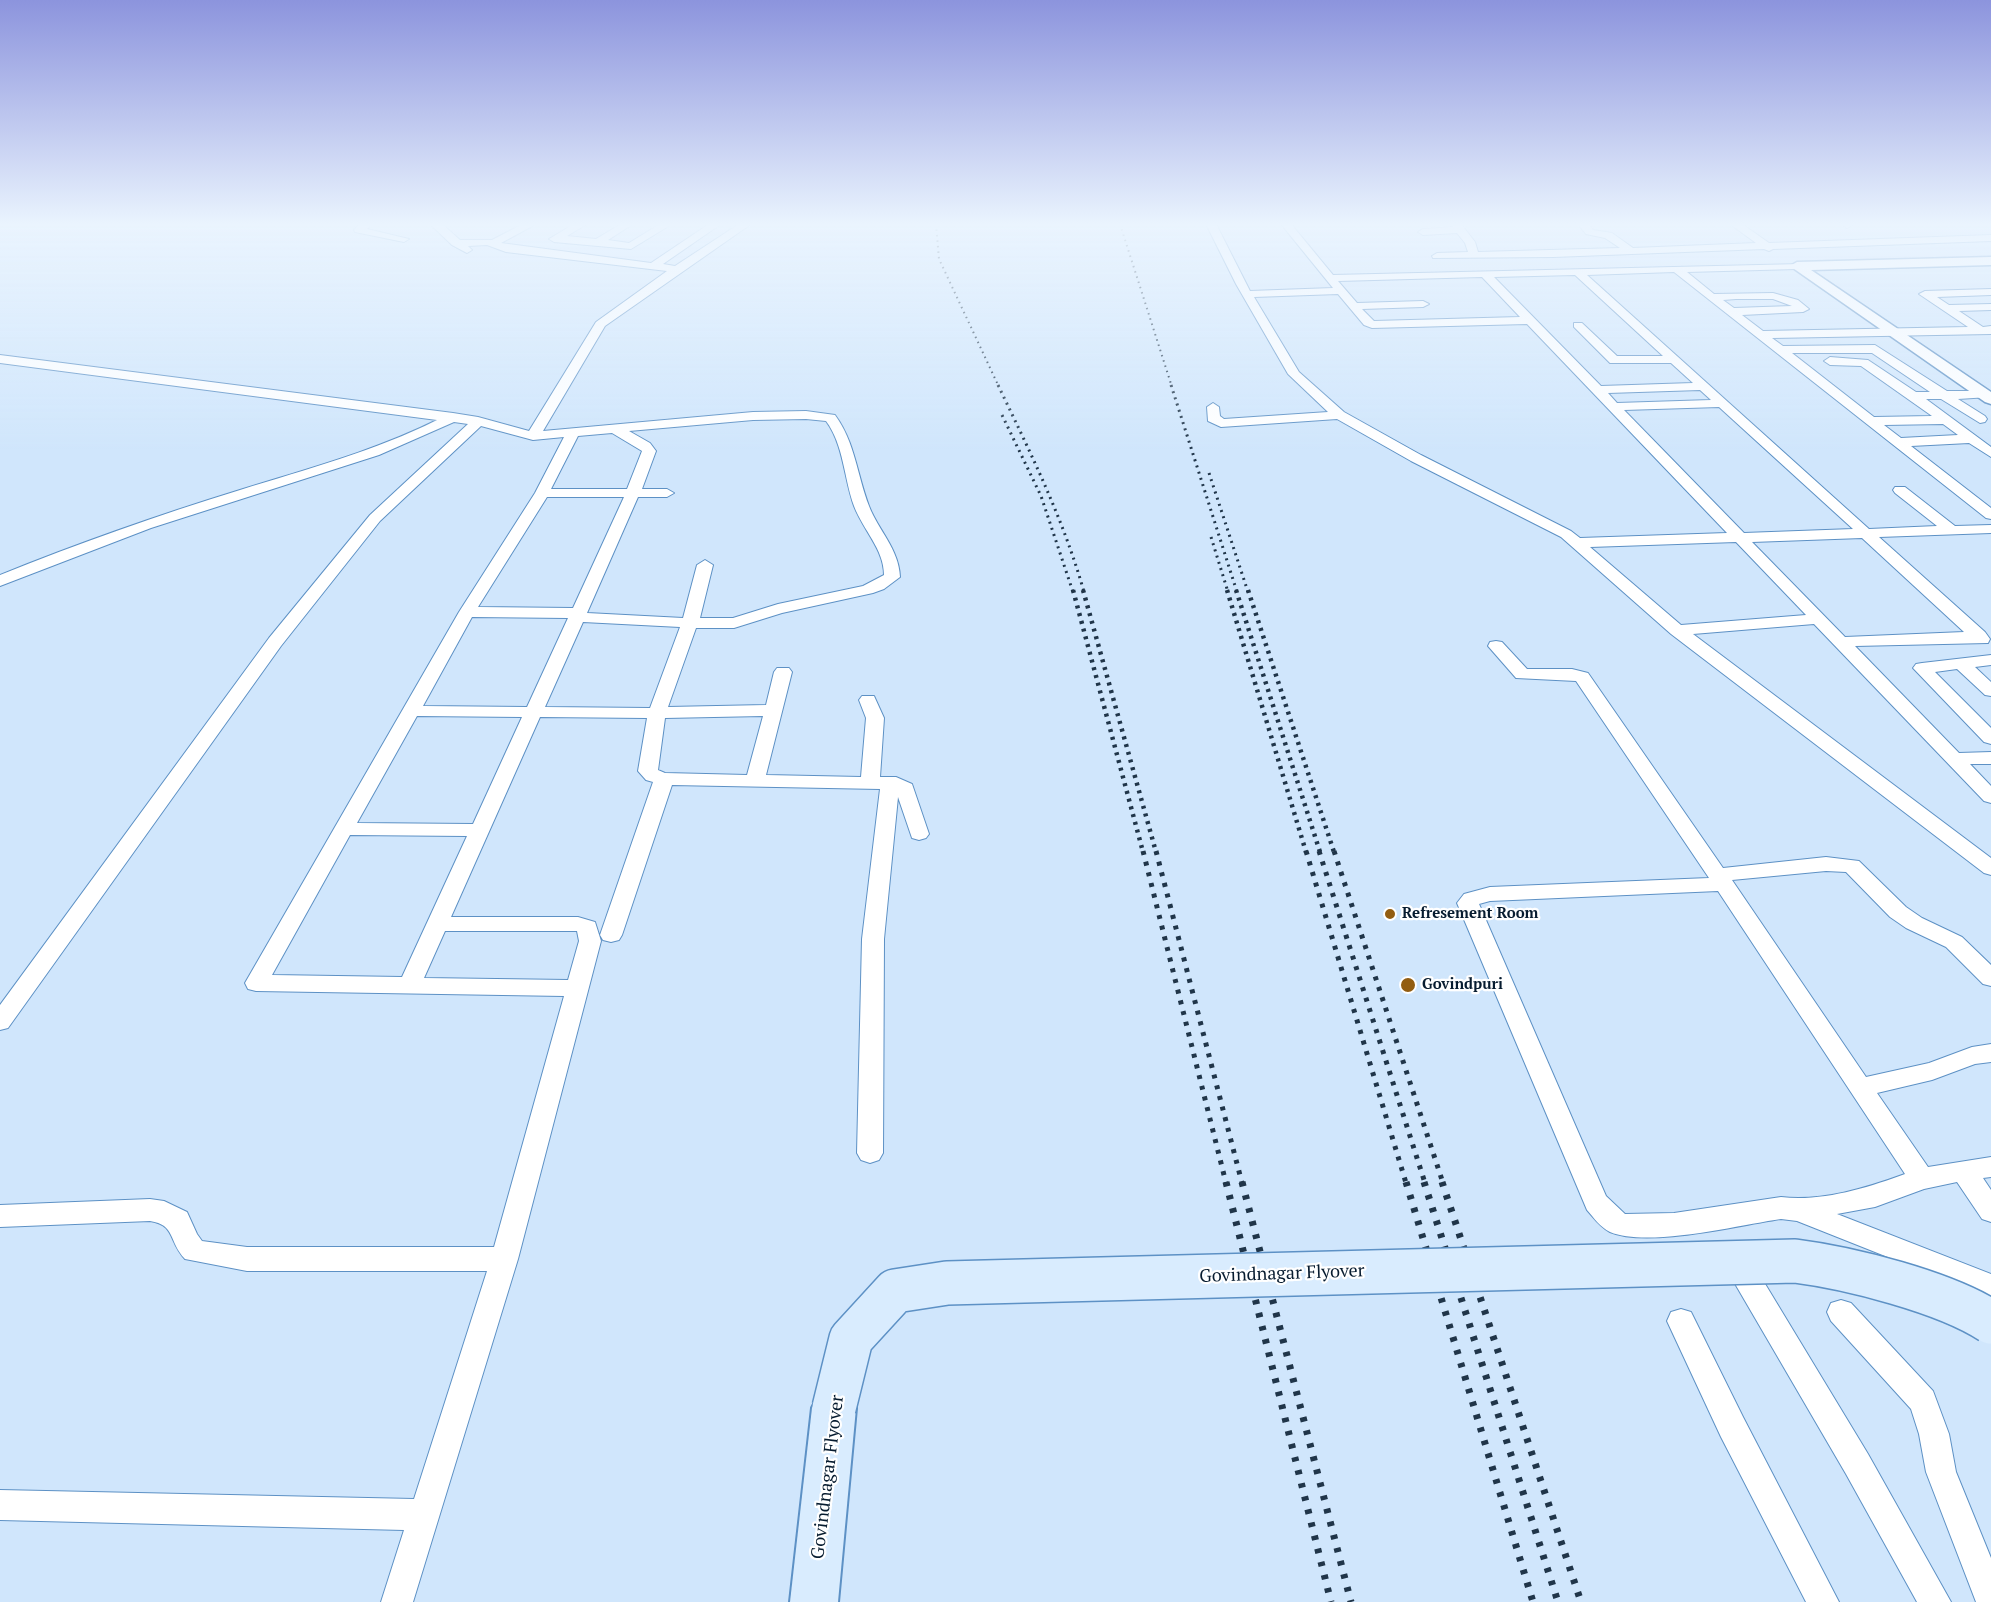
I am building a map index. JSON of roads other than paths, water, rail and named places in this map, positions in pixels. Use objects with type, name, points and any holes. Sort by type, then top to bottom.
[{"type":"main road","name":"Govindnagar Flyover","points":[[814,1602],[834,1408],[850,1339],[895,1291],[947,1283],[1795,1261],[1827,1264],[1856,1271],[1960,1305],[1991,1322]]},
{"type":"street","points":[[533,436],[600,324],[635,299]]},
{"type":"street","points":[[1250,299],[1294,374],[1339,415],[1416,458],[1553,527],[1677,630],[1991,868]]},
{"type":"street","points":[[1348,299],[1372,326],[1531,320]]},
{"type":"street","points":[[1419,299],[1441,324]]},
{"type":"street","points":[[1510,299],[1991,797]]},
{"type":"street","points":[[1608,299],[1985,642]]},
{"type":"street","points":[[1715,299],[1898,442],[1987,508]]},
{"type":"street","points":[[1731,312],[1803,309],[1790,299]]},
{"type":"street","points":[[1844,299],[1988,397]]},
{"type":"street","points":[[1931,299],[1985,330]]},
{"type":"street","points":[[1354,306],[1423,304]]},
{"type":"street","points":[[1946,308],[1991,307]]},
{"type":"street","points":[[1578,325],[1614,360],[1675,359]]},
{"type":"street","points":[[1760,334],[1985,330]]},
{"type":"street","points":[[1780,350],[1875,349],[1980,419]]},
{"type":"street","points":[[0,359],[453,417],[478,421],[533,436],[753,416],[806,415],[830,418],[834,421],[843,444],[865,515],[892,565],[892,577],[867,590],[778,609],[734,622],[690,623],[578,615],[467,612]]},
{"type":"street","points":[[1796,362],[1852,361],[1864,363],[1991,453]]},
{"type":"street","points":[[1597,390],[1704,386]]},
{"type":"street","points":[[1913,396],[1988,397]]},
{"type":"street","points":[[1613,407],[1722,403]]},
{"type":"street","points":[[1213,406],[1213,418],[1221,423],[1339,415]]},
{"type":"street","points":[[0,581],[149,522],[346,462],[402,441],[453,417]]},
{"type":"street","points":[[1871,421],[1945,420]]},
{"type":"street","points":[[0,1022],[282,633],[375,518],[478,421]]},
{"type":"street","points":[[409,986],[633,493],[649,451],[645,446],[617,430]]},
{"type":"street","points":[[573,433],[542,493],[467,612],[256,983],[578,988]]},
{"type":"street","points":[[1898,442],[1971,439]]},
{"type":"street","points":[[1900,490],[1952,531]]},
{"type":"street","points":[[542,493],[667,493]]},
{"type":"street","points":[[1575,543],[1991,529]]},
{"type":"street","points":[[705,565],[690,623],[659,713],[648,771],[653,776],[664,779],[896,783],[905,788],[919,834]]},
{"type":"street","points":[[1677,630],[1817,619]]},
{"type":"street","points":[[1840,642],[1985,642]]},
{"type":"street","points":[[1496,646],[1522,674],[1572,674],[1582,677],[1862,1087],[1922,1179]]},
{"type":"street","points":[[1991,660],[1922,668],[1991,738]]},
{"type":"street","points":[[1960,663],[1991,691]]},
{"type":"street","points":[[754,780],[783,672]]},
{"type":"street","points":[[868,700],[875,718],[880,782],[873,929],[870,1153]]},
{"type":"street","points":[[411,711],[659,713],[773,710]]},
{"type":"street","points":[[1954,759],[1991,758]]},
{"type":"street","points":[[611,935],[664,779]]},
{"type":"street","points":[[344,829],[479,830]]},
{"type":"street","points":[[1991,978],[1954,942],[1914,923],[1898,912],[1852,866],[1826,864],[1721,880],[1490,894],[1471,898],[1468,903],[1596,1202],[1607,1215],[1620,1224],[1637,1226],[1781,1208],[1799,1210],[1991,1286]]},
{"type":"street","points":[[397,1602],[504,1259],[590,941],[587,927],[564,923],[436,924]]},
{"type":"street","points":[[1862,1087],[1932,1071],[1972,1056],[1991,1053]]},
{"type":"street","points":[[1799,1210],[1875,1196],[1922,1179],[1963,1170],[1991,1167]]},
{"type":"street","points":[[1963,1170],[1991,1210]]},
{"type":"street","points":[[0,1216],[150,1209],[166,1211],[175,1215],[180,1221],[188,1245],[195,1251],[247,1260],[504,1259]]},
{"type":"street","points":[[1737,1262],[1857,1464],[1935,1602]]},
{"type":"street","points":[[1842,1312],[1923,1401],[1930,1418],[1941,1472],[1991,1599]]},
{"type":"street","points":[[1681,1321],[1737,1437],[1822,1602]]},
{"type":"street","points":[[0,1505],[423,1515]]},
{"type":"railway","points":[[958,299],[999,387]]},
{"type":"railway","points":[[1144,299],[1172,387]]},
{"type":"railway","points":[[998,385],[1056,512],[1084,592]]},
{"type":"railway","points":[[1171,385],[1237,592]]},
{"type":"railway","points":[[1002,415],[1041,496],[1073,592]]},
{"type":"railway","points":[[1209,473],[1248,592]]},
{"type":"railway","points":[[1211,537],[1228,592]]},
{"type":"railway","points":[[1073,590],[1143,852]]},
{"type":"railway","points":[[1083,590],[1156,852]]},
{"type":"railway","points":[[1227,590],[1306,852]]},
{"type":"railway","points":[[1236,590],[1320,852]]},
{"type":"railway","points":[[1248,590],[1334,852]]},
{"type":"railway","points":[[1143,851],[1226,1183]]},
{"type":"railway","points":[[1156,851],[1242,1183]]},
{"type":"railway","points":[[1306,851],[1406,1183]]},
{"type":"railway","points":[[1319,851],[1425,1183]]},
{"type":"railway","points":[[1334,851],[1443,1183]]},
{"type":"railway","points":[[1226,1182],[1331,1602]]},
{"type":"railway","points":[[1242,1182],[1351,1602]]},
{"type":"railway","points":[[1406,1182],[1533,1602]]},
{"type":"railway","points":[[1424,1182],[1558,1602]]},
{"type":"railway","points":[[1442,1182],[1581,1602]]},
{"type":"place","name":"Refresement Room","points":[[1390,914]]},
{"type":"place","name":"Govindpuri","points":[[1408,985]]}]
